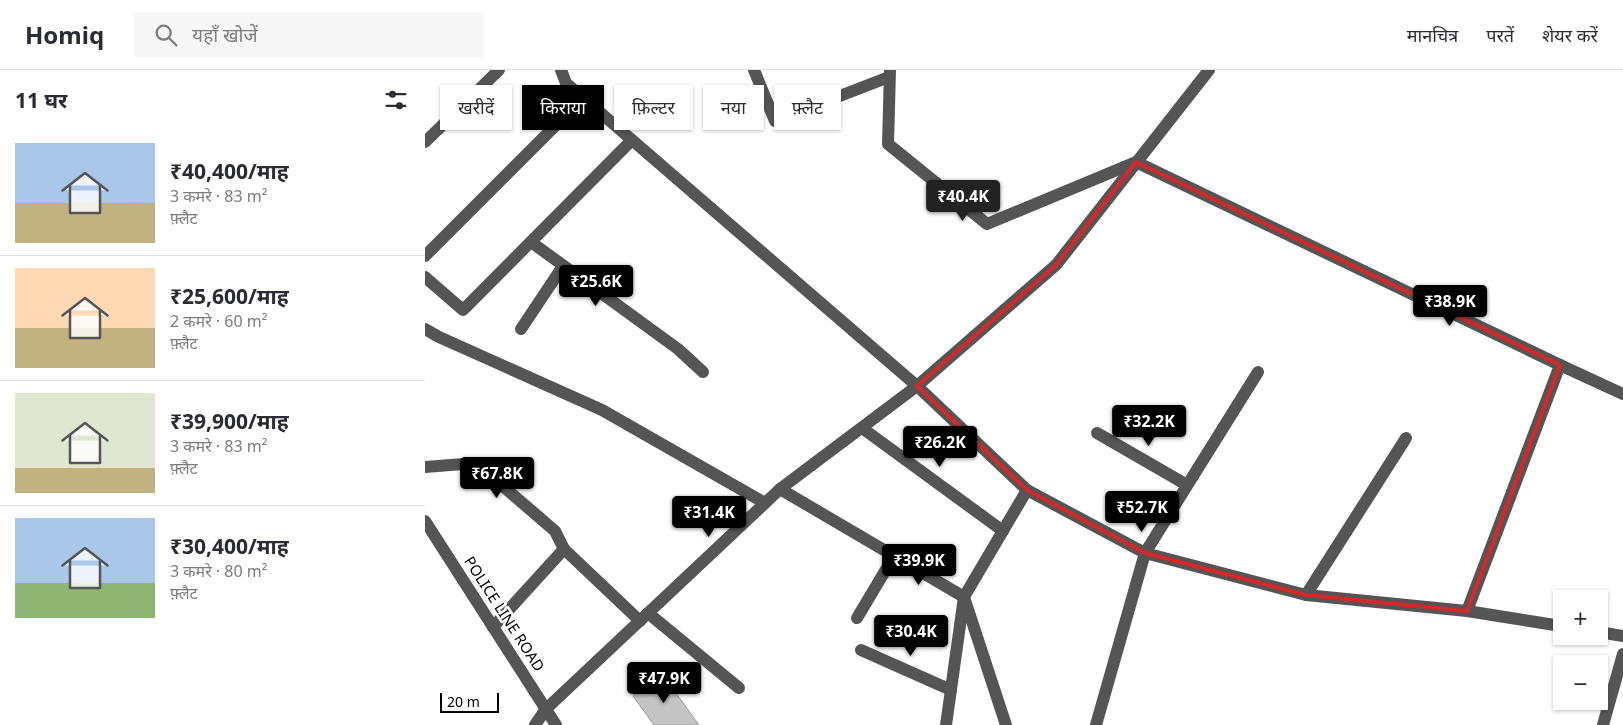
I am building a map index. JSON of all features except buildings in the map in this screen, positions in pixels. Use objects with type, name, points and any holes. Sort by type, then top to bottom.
[{"type":"street","points":[[425,142],[499,70]]},
{"type":"street","points":[[561,70],[568,85]]},
{"type":"street","points":[[754,70],[775,121],[889,73],[888,144],[987,224],[1136,162],[1623,394]]},
{"type":"street","points":[[535,725],[546,709],[780,489],[917,386],[1056,265],[1209,70]]},
{"type":"street","points":[[604,116],[917,386],[1027,490],[1145,553],[1306,595],[1467,611],[1553,625]]},
{"type":"street","points":[[425,256],[551,130]]},
{"type":"street","points":[[425,277],[463,310],[632,140]]},
{"type":"street","points":[[531,242],[678,349],[703,372]]},
{"type":"street","points":[[521,329],[563,266]]},
{"type":"street","points":[[425,329],[602,410],[765,503]]},
{"type":"street","points":[[1467,611],[1561,365]]},
{"type":"street","points":[[1096,725],[1145,553],[1258,372]]},
{"type":"street","points":[[862,428],[1003,531]]},
{"type":"street","points":[[1097,432],[1187,485]]},
{"type":"street","points":[[1306,595],[1406,438]]},
{"type":"street","points":[[425,467],[475,463],[555,531],[564,549],[644,617],[739,688]]},
{"type":"street","points":[[780,489],[964,597],[1006,725]]},
{"type":"street","points":[[946,725],[964,597],[1027,490]]},
{"type":"street","name":"POLICE LINE ROAD","points":[[425,522],[556,725]]},
{"type":"street","points":[[493,627],[564,549]]},
{"type":"street","points":[[857,618],[895,556]]},
{"type":"street","points":[[1608,634],[1623,636]]},
{"type":"street","points":[[861,650],[951,690]]},
{"type":"street","points":[[1603,725],[1623,654]]},
{"type":"highlighted area","points":[[1136,162],[1560,365],[1467,611],[1306,595],[1145,553],[1027,490],[917,386],[1056,265]]}]
